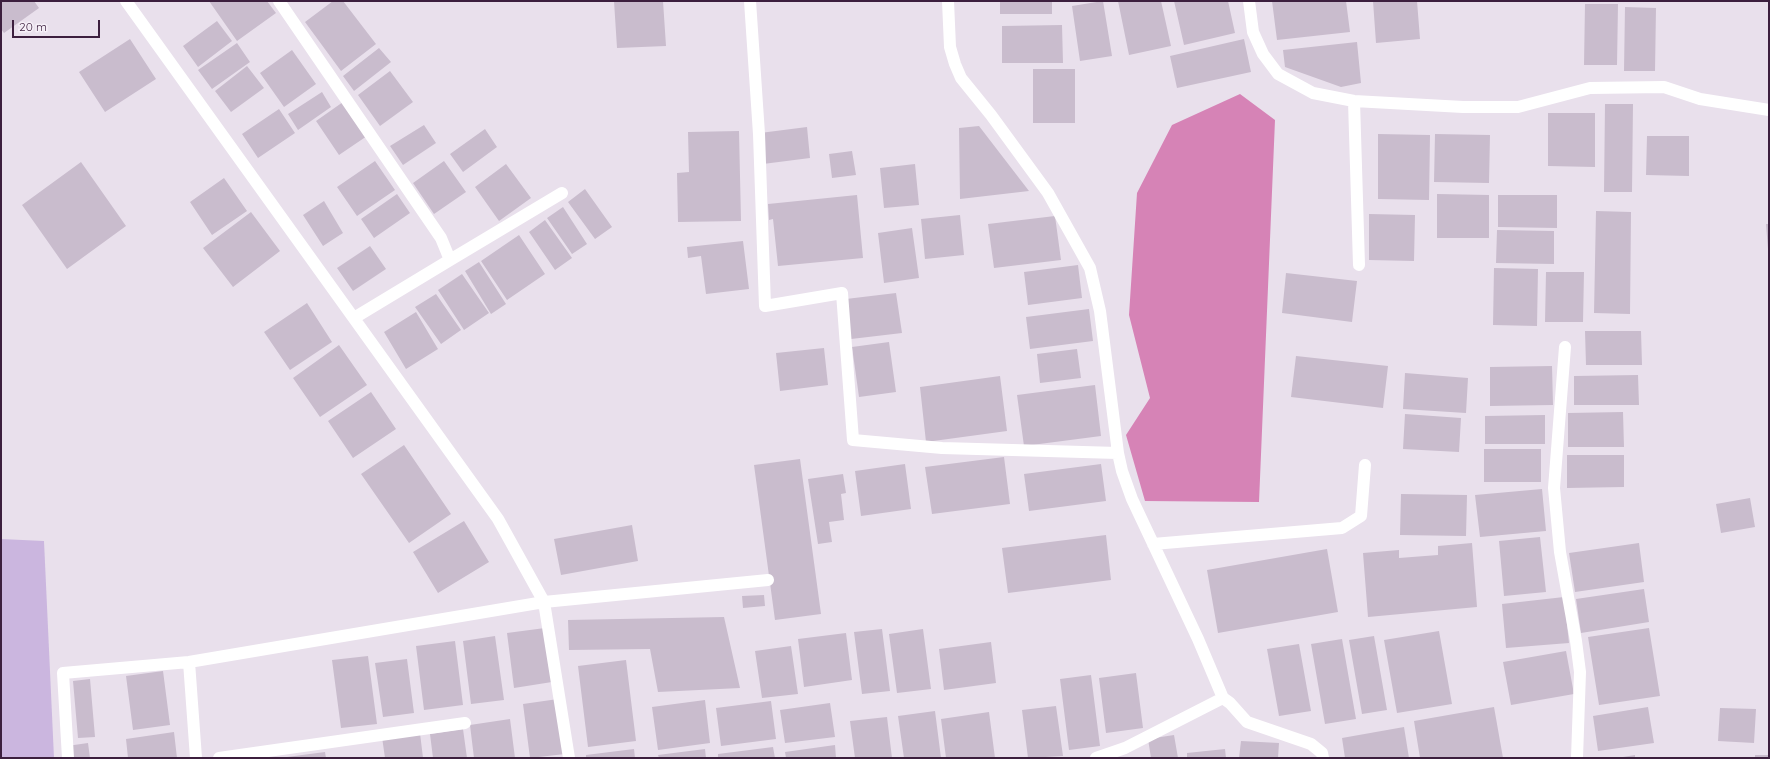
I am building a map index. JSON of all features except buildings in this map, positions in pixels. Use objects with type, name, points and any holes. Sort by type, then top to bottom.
[{"type":"street","points":[[279,1],[441,238],[450,260]]},
{"type":"street","points":[[750,1],[759,134],[765,306],[842,294],[853,440],[942,448],[1118,453]]},
{"type":"street","points":[[948,1],[950,47],[961,78],[991,115],[1048,193],[1090,268],[1100,311],[1118,453],[1132,499],[1198,639],[1223,698],[1230,703],[1247,722],[1311,744],[1322,753],[1323,758]]},
{"type":"street","points":[[1249,1],[1253,32],[1263,54],[1278,74],[1313,93],[1354,101],[1463,107],[1518,107],[1590,88],[1664,86],[1700,99],[1769,110]]},
{"type":"street","points":[[130,2],[498,519],[544,602],[569,758]]},
{"type":"street","points":[[1354,101],[1360,265]]},
{"type":"street","points":[[354,318],[562,193]]},
{"type":"street","points":[[1565,346],[1554,488],[1560,552],[1580,672],[1577,758]]},
{"type":"street","points":[[1153,544],[1342,528],[1361,516],[1364,465]]},
{"type":"street","points":[[68,758],[63,673],[189,662],[544,602],[768,580]]},
{"type":"street","points":[[189,662],[196,758]]},
{"type":"street","points":[[1096,758],[1125,748],[1223,698]]},
{"type":"street","points":[[219,758],[466,723]]},
{"type":"shaded area","points":[[1240,94],[1275,120],[1259,502],[1145,501],[1126,435],[1150,398],[1129,315],[1137,193],[1172,125]]},
{"type":"shaded area","points":[[1,539],[44,541],[54,758],[1,758]]}]
